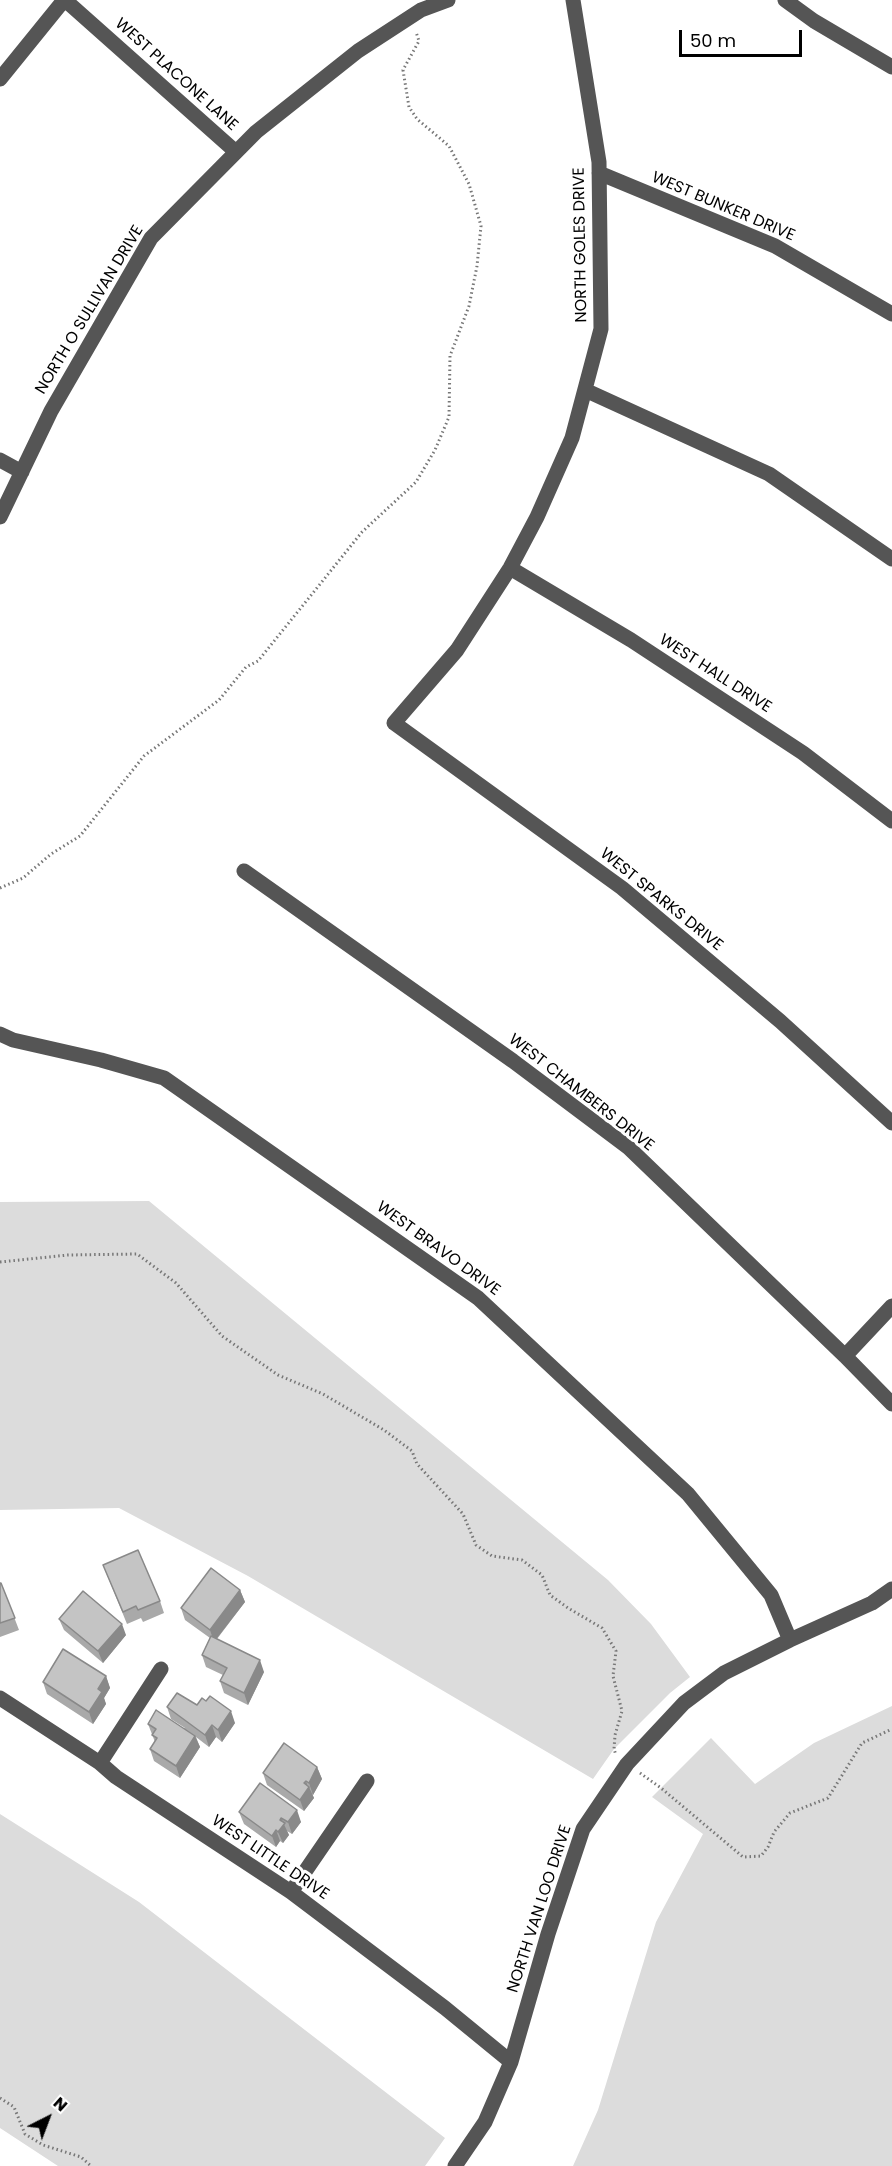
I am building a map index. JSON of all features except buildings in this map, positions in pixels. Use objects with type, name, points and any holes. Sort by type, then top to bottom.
[{"type":"street","points":[[0,79],[65,0]]},
{"type":"street","name":"WEST PLACONE LANE","points":[[65,0],[236,152]]},
{"type":"street","name":"NORTH O SULLIVAN DRIVE","points":[[0,518],[51,411],[151,238],[256,132],[358,51],[421,10],[448,0]]},
{"type":"street","name":"NORTH GOLES DRIVE","points":[[394,723],[457,650],[510,568],[537,517],[572,438],[601,329],[599,162],[573,0]]},
{"type":"street","points":[[785,0],[814,21],[892,68]]},
{"type":"street","name":"WEST BUNKER DRIVE","points":[[599,173],[775,246],[892,314]]},
{"type":"street","points":[[585,390],[769,474],[892,559]]},
{"type":"street","points":[[0,460],[22,472]]},
{"type":"street","name":"WEST HALL DRIVE","points":[[510,568],[631,640],[803,753],[892,821]]},
{"type":"street","name":"WEST SPARKS DRIVE","points":[[394,723],[622,888],[780,1021],[892,1123]]},
{"type":"street","name":"WEST CHAMBERS DRIVE","points":[[244,871],[513,1061],[629,1148],[892,1404]]},
{"type":"street","name":"WEST BRAVO DRIVE","points":[[0,1034],[13,1040],[100,1060],[164,1078],[478,1298],[688,1494],[771,1594],[790,1640]]},
{"type":"street","points":[[845,1356],[892,1306]]},
{"type":"street","name":"NORTH VAN LOO DRIVE","points":[[455,2166],[485,2122],[511,2062],[548,1934],[583,1829],[627,1764],[684,1703],[724,1673],[872,1603],[892,1589]]},
{"type":"street","points":[[100,1763],[161,1669]]},
{"type":"street","name":"WEST LITTLE DRIVE","points":[[0,1698],[291,1892],[445,2008],[511,2062]]},
{"type":"street","points":[[291,1892],[368,1781]]},
{"type":"path","points":[[0,888],[23,878],[51,854],[80,836],[144,756],[219,700],[246,667],[258,661],[362,532],[416,482],[435,450],[449,417],[450,356],[469,306],[477,266],[481,226],[469,184],[449,146],[417,119],[409,107],[403,70],[419,41],[415,30]]},
{"type":"path","points":[[0,1262],[68,1255],[137,1254],[176,1283],[222,1336],[278,1375],[323,1394],[384,1431],[412,1452],[417,1464],[463,1514],[476,1545],[492,1556],[522,1560],[542,1575],[550,1595],[602,1628],[616,1651],[613,1676],[622,1711],[615,1735],[614,1749],[617,1756]]},
{"type":"path","points":[[638,1772],[661,1788],[743,1857],[761,1856],[768,1847],[774,1832],[790,1813],[828,1798],[861,1743],[892,1728]]},
{"type":"path","points":[[0,2098],[14,2107],[25,2134],[43,2145],[81,2157],[91,2166]]},
{"type":"shaded area","points":[[149,1201],[608,1580],[651,1624],[690,1677],[670,1693],[614,1749],[593,1779],[248,1576],[119,1508],[0,1510],[0,1202]]},
{"type":"shaded area","points":[[892,1706],[892,2166],[573,2166],[598,2110],[656,1922],[703,1834],[652,1797],[711,1738],[755,1784],[814,1743]]},
{"type":"shaded area","points":[[0,1814],[139,1902],[445,2138],[425,2166],[58,2166],[0,2128]]}]
